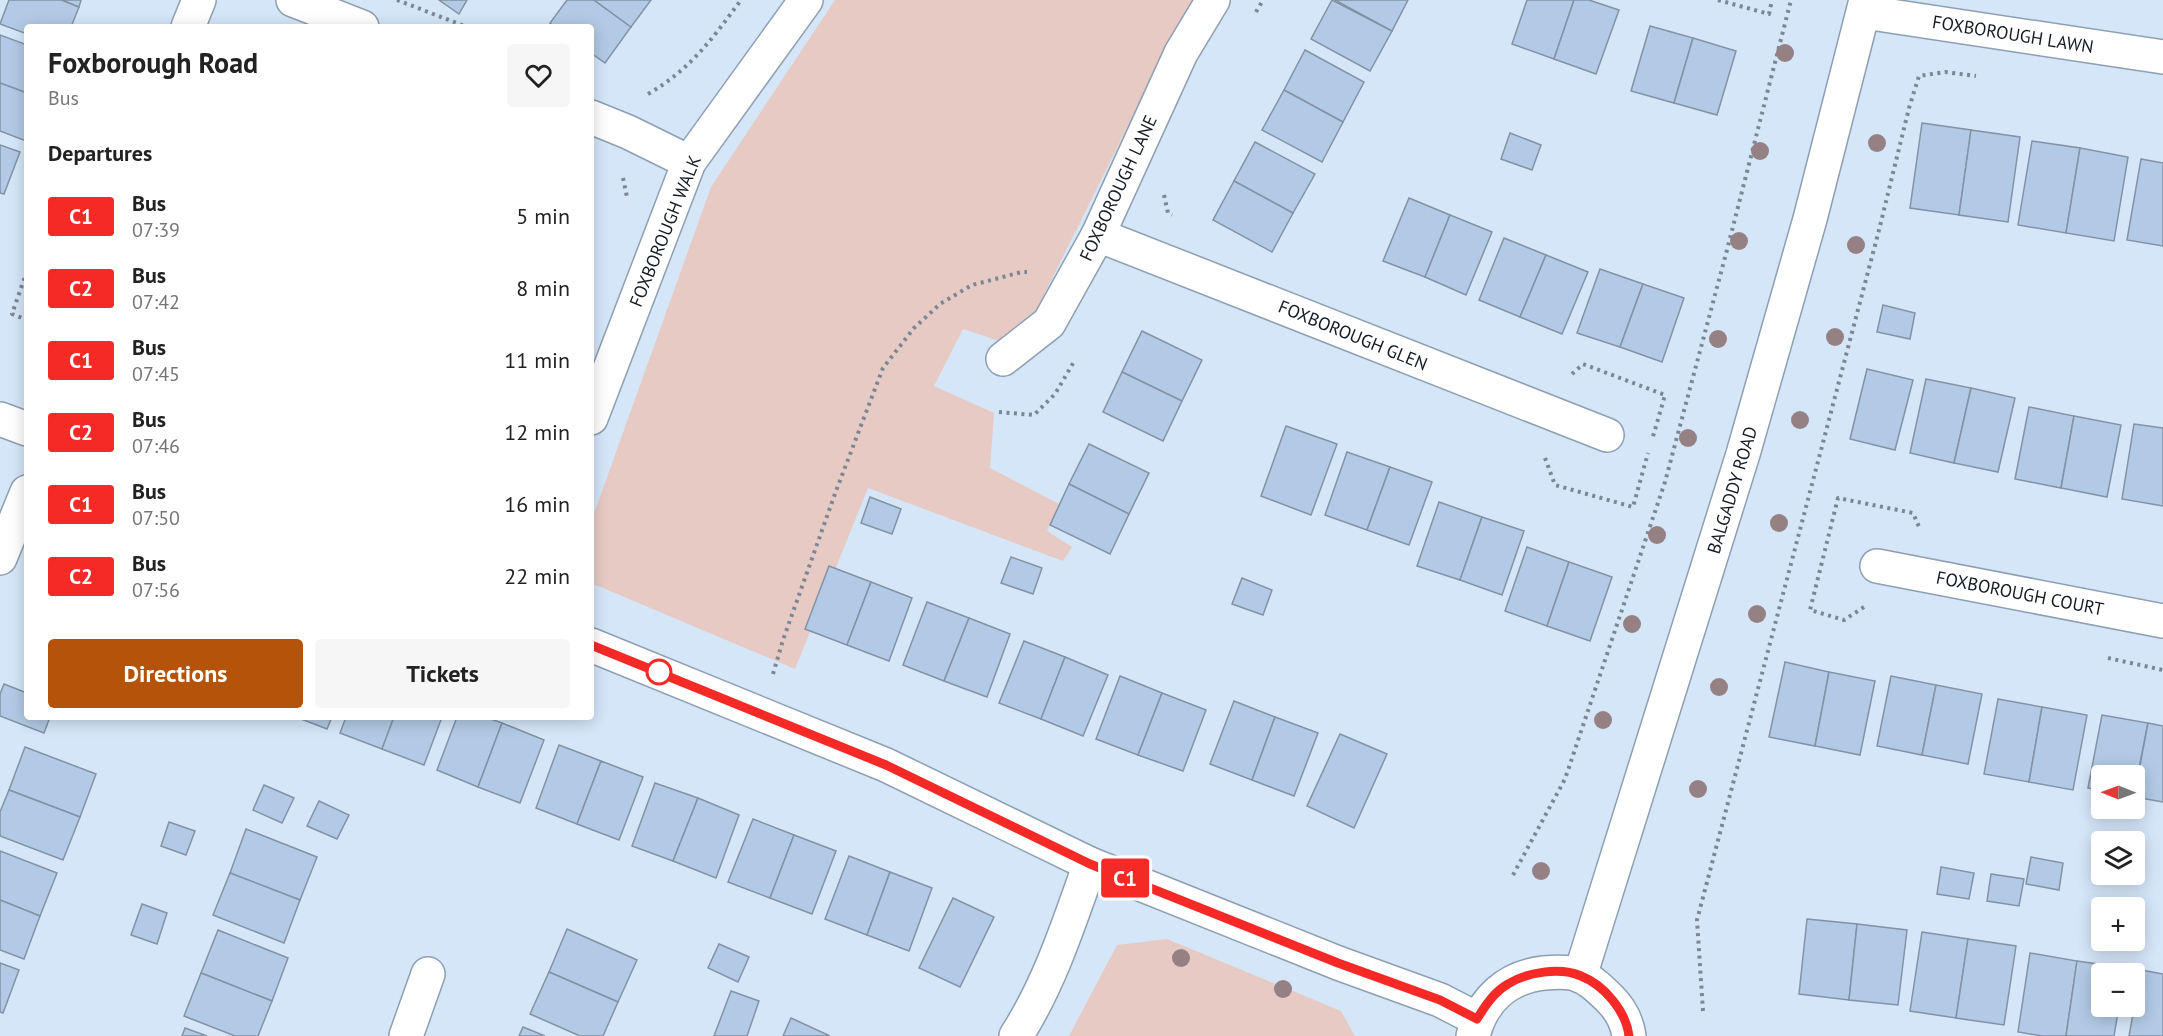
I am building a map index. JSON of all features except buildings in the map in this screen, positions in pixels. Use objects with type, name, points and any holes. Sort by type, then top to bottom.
[{"type":"street","points":[[189,24],[199,0]]},
{"type":"street","points":[[293,0],[354,24]]},
{"type":"street","name":"FOXBOROUGH WALK","points":[[594,410],[689,162],[806,0]]},
{"type":"street","name":"FOXBOROUGH LANE","points":[[1003,359],[1049,323],[1098,235],[1181,53],[1213,0]]},
{"type":"street","name":"FOXBOROUGH LAWN","points":[[1865,6],[2163,57]]},
{"type":"street","name":"BALGADDY ROAD","points":[[1580,976],[1743,454],[1810,219],[1865,6]]},
{"type":"street","points":[[594,118],[689,162]]},
{"type":"street","name":"FOXBOROUGH GLEN","points":[[1098,235],[1606,435]]},
{"type":"street","points":[[0,419],[24,428]]},
{"type":"street","points":[[0,558],[24,499]]},
{"type":"street","name":"FOXBOROUGH COURT","points":[[1877,566],[2163,621]]},
{"type":"street","points":[[594,646],[886,765],[1090,864],[1338,963],[1440,1000],[1475,1027],[1489,1000],[1508,984],[1530,974],[1556,972],[1580,976],[1602,990],[1619,1009],[1629,1036]]},
{"type":"street","points":[[1016,1036],[1035,1006],[1069,924],[1090,864]]},
{"type":"street","points":[[406,1036],[428,974]]},
{"type":"path","points":[[397,0],[459,24]]},
{"type":"path","points":[[638,92],[647,94],[671,81],[701,53],[741,0]]},
{"type":"path","points":[[1718,0],[1769,14],[1772,0]]},
{"type":"path","points":[[1513,874],[1565,780],[1665,482],[1728,250],[1791,0]]},
{"type":"path","points":[[1702,1011],[1697,920],[1878,234],[1909,108],[1919,76],[1945,72],[1980,76]]},
{"type":"path","points":[[620,168],[627,196],[623,206]]},
{"type":"path","points":[[771,682],[783,640],[836,491],[883,368],[914,328],[940,304],[972,285],[1022,272],[1030,273]]},
{"type":"path","points":[[24,280],[12,314],[24,319]]},
{"type":"shaded area","points":[[835,0],[1193,0],[1182,17],[1026,331],[1005,343],[963,329],[934,386],[994,413],[990,468],[1059,504],[1047,531],[1072,547],[1063,561],[868,488],[795,669],[594,584],[594,514],[711,187]]},
{"type":"shaded area","points":[[1167,939],[1341,1011],[1355,1036],[1069,1036],[1117,945]]},
{"type":"bus line","name":"C1","points":[[594,646],[886,765],[1090,864],[1338,963],[1440,1000],[1477,1019],[1489,1000],[1508,984],[1530,974],[1556,972],[1580,976],[1602,990],[1619,1009],[1629,1036]]}]
